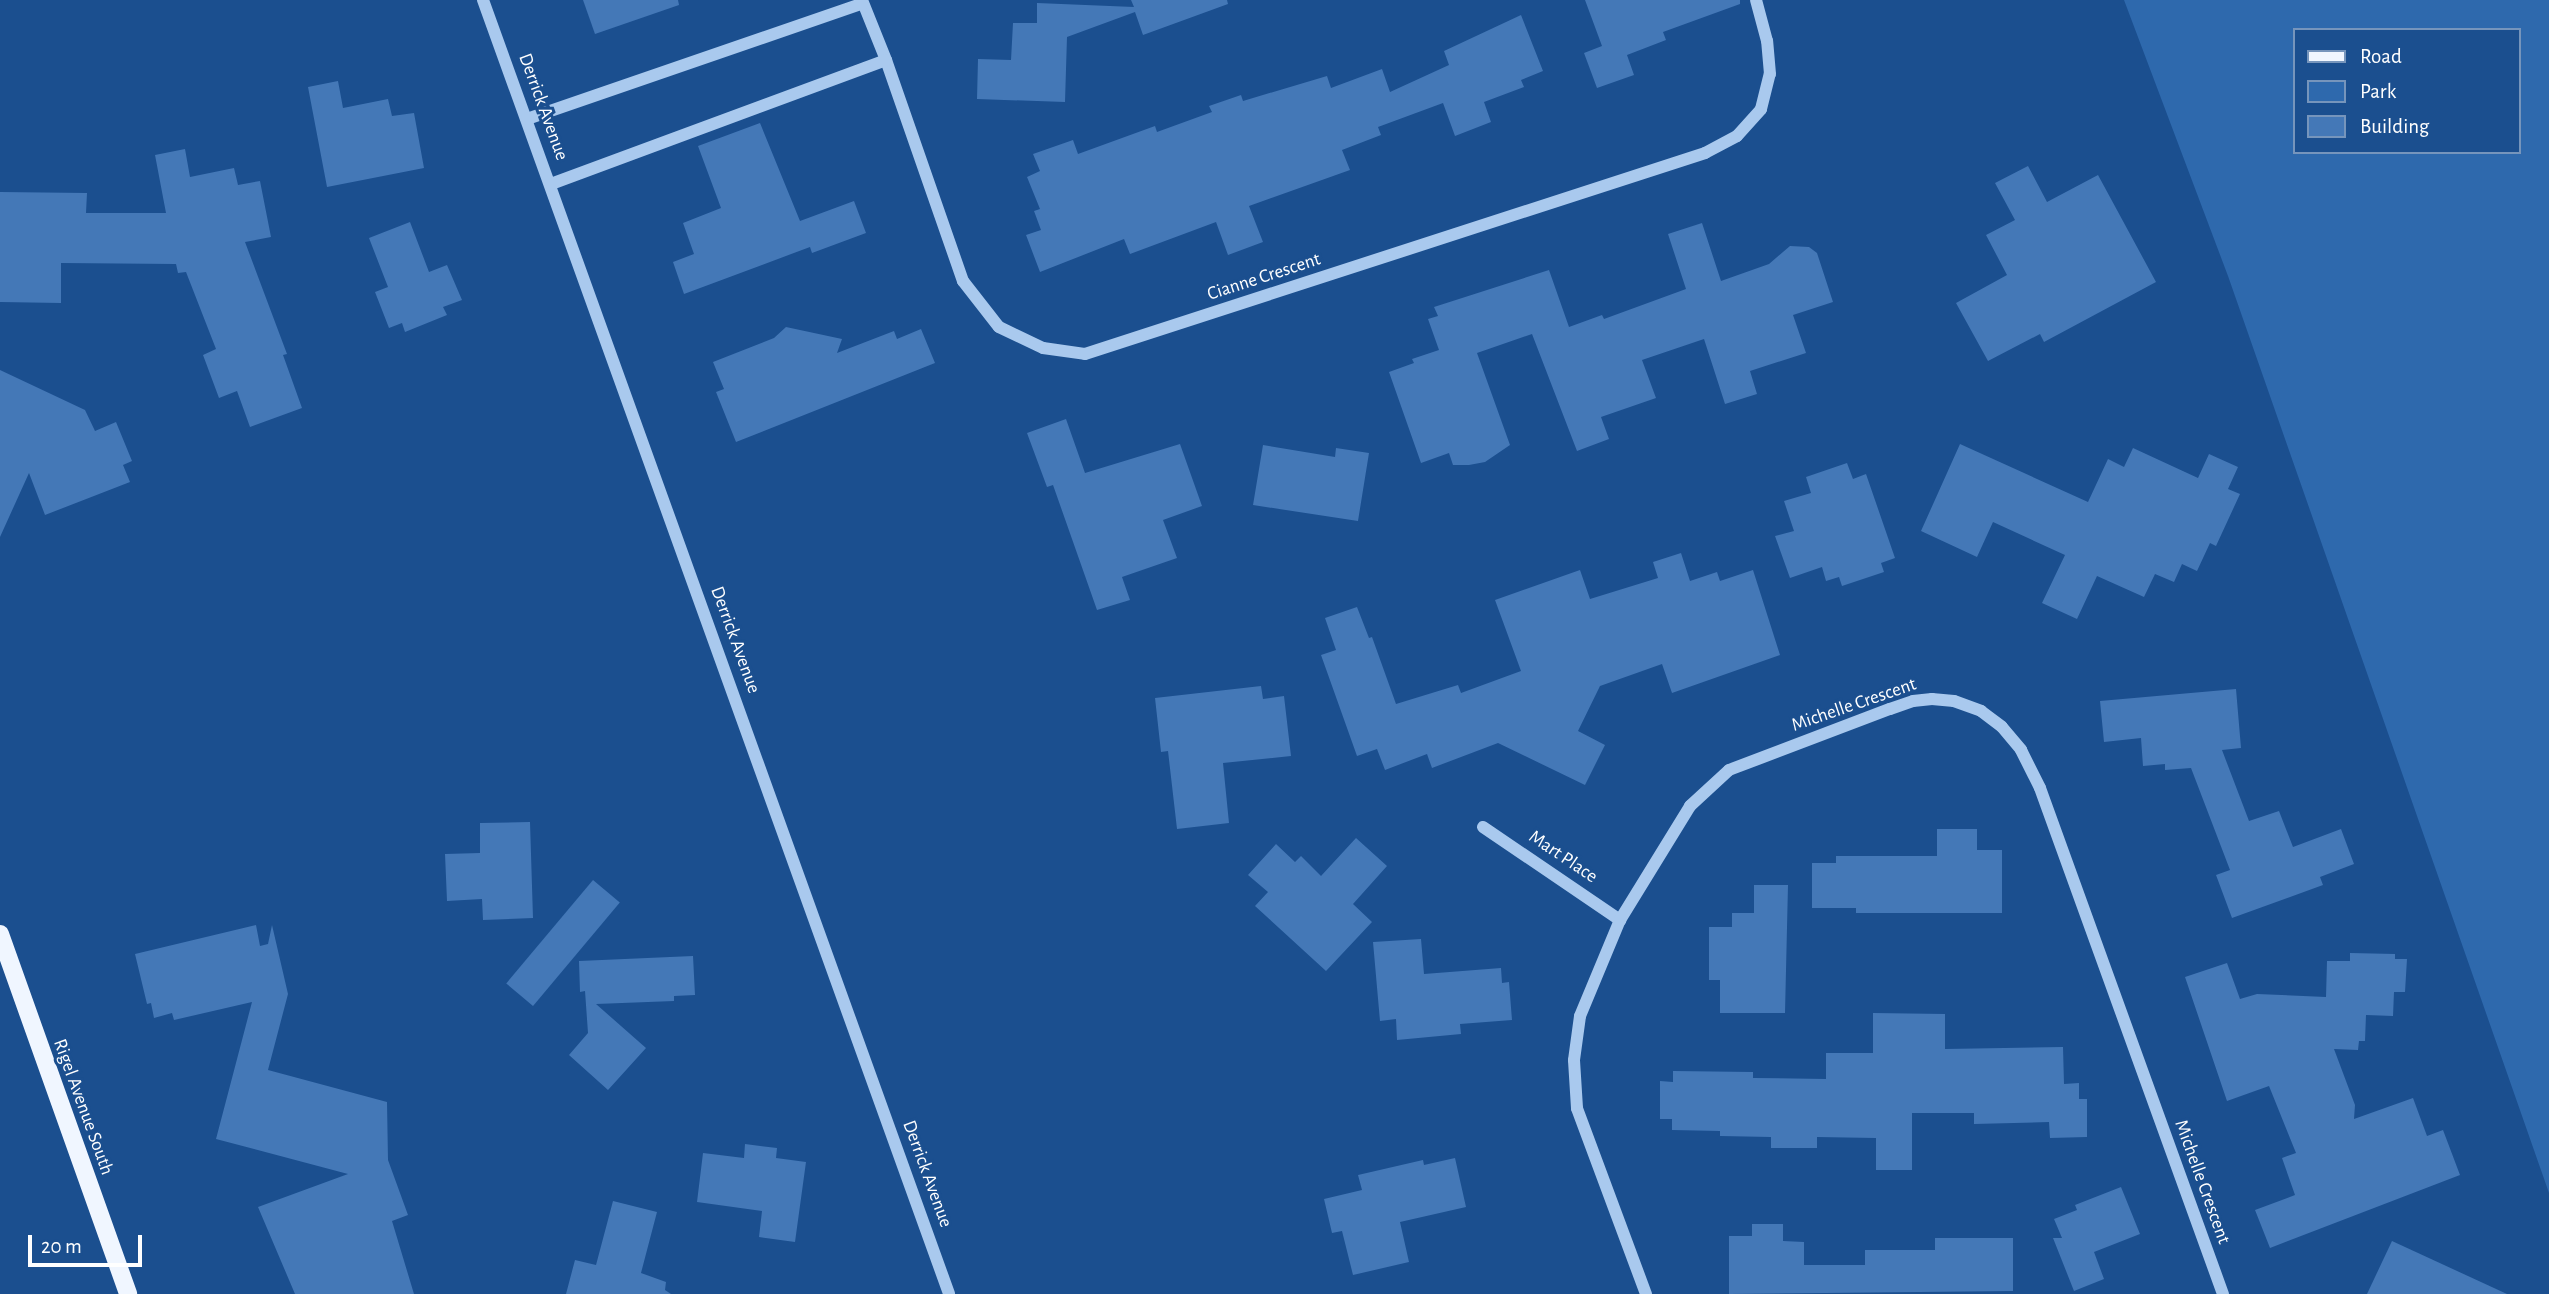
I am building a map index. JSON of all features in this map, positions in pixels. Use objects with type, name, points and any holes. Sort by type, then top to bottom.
[{"type":"main road","name":"Rigel Avenue South","points":[[0,934],[128,1294]]},
{"type":"street","name":"Derrick Avenue","points":[[483,0],[949,1294]]},
{"type":"street","name":"Cianne Crescent","points":[[862,1],[886,60],[963,281],[999,327],[1043,348],[1085,354],[1705,153],[1737,136],[1761,109],[1770,74],[1767,41],[1756,0]]},
{"type":"street","points":[[527,119],[862,1]]},
{"type":"street","points":[[551,184],[886,60]]},
{"type":"street","name":"Michelle Crescent","points":[[1646,1294],[1577,1108],[1574,1060],[1580,1017],[1620,920],[1690,806],[1729,770],[1913,701],[1954,701],[1981,710],[2002,727],[2021,750],[2040,788],[2223,1294]]},
{"type":"street","name":"Mart Place","points":[[1483,827],[1620,920]]},
{"type":"green space","points":[[2124,0],[2549,0],[2549,1193],[2228,276]]},
{"type":"building","points":[[583,0],[678,0],[679,5],[595,34]]},
{"type":"building","points":[[1131,0],[1227,0],[1228,4],[1143,35],[1135,12],[1067,37],[1065,102],[977,99],[978,59],[1011,60],[1013,23],[1037,23],[1037,3],[1134,7]]},
{"type":"building","points":[[1585,0],[1740,0],[1740,4],[1663,32],[1666,40],[1627,55],[1634,75],[1597,88],[1584,53],[1602,46]]},
{"type":"building","points":[[1521,15],[1543,71],[1521,80],[1524,87],[1484,102],[1491,122],[1455,136],[1443,103],[1378,127],[1381,135],[1342,150],[1350,170],[1249,206],[1263,242],[1228,255],[1216,222],[1130,254],[1124,239],[1040,272],[1026,235],[1041,230],[1034,211],[1040,209],[1027,177],[1040,171],[1033,154],[1073,140],[1078,154],[1155,126],[1157,132],[1212,112],[1209,106],[1241,95],[1243,101],[1327,76],[1331,88],[1382,69],[1390,92],[1449,65],[1444,51]]},
{"type":"building","points":[[338,81],[343,108],[388,99],[392,116],[414,113],[424,168],[327,187],[308,87]]},
{"type":"building","points":[[760,123],[800,221],[854,201],[866,233],[812,253],[810,247],[684,294],[673,262],[694,254],[683,223],[721,208],[698,146]]},
{"type":"building","points":[[185,149],[190,177],[234,168],[238,185],[260,181],[271,237],[245,242],[287,354],[283,355],[302,408],[250,427],[237,391],[219,398],[203,355],[216,349],[186,272],[178,273],[176,264],[61,263],[61,303],[0,302],[0,192],[87,193],[86,213],[166,213],[155,155]]},
{"type":"building","points":[[2028,166],[2047,202],[2098,175],[2156,282],[2044,342],[2040,334],[1988,361],[1956,303],[2007,275],[1986,235],[2015,220],[1995,183]]},
{"type":"building","points":[[410,222],[429,272],[447,265],[462,300],[443,307],[447,315],[405,332],[402,323],[389,328],[375,292],[388,287],[369,238]]},
{"type":"building","points":[[1702,223],[1721,281],[1769,264],[1790,246],[1809,247],[1817,253],[1833,302],[1793,315],[1806,353],[1750,371],[1757,394],[1725,404],[1704,339],[1642,360],[1656,398],[1601,417],[1609,439],[1577,451],[1532,334],[1477,353],[1510,445],[1485,462],[1453,465],[1449,453],[1421,463],[1389,372],[1414,363],[1412,359],[1439,350],[1428,319],[1438,316],[1434,307],[1549,270],[1569,327],[1602,315],[1604,319],[1686,289],[1668,234]]},
{"type":"building","points":[[786,327],[842,339],[837,353],[894,331],[897,339],[921,329],[935,363],[736,442],[716,392],[724,389],[713,362],[774,338]]},
{"type":"building","points":[[0,370],[85,410],[95,431],[116,422],[132,461],[123,465],[130,482],[45,515],[29,473],[0,537]]},
{"type":"building","points":[[1066,419],[1085,473],[1180,444],[1202,506],[1163,520],[1177,558],[1122,577],[1130,600],[1097,610],[1053,485],[1047,487],[1027,433]]},
{"type":"building","points":[[1960,444],[2088,502],[2108,459],[2124,467],[2133,448],[2198,478],[2209,454],[2238,467],[2228,489],[2240,494],[2216,546],[2210,543],[2197,571],[2182,564],[2174,582],[2155,574],[2144,597],[2097,576],[2077,619],[2042,603],[2065,555],[1993,522],[1977,557],[1921,531]]},
{"type":"building","points":[[1263,445],[1335,457],[1336,448],[1369,453],[1358,521],[1253,505]]},
{"type":"building","points":[[1847,463],[1853,479],[1866,474],[1895,558],[1881,563],[1884,572],[1842,586],[1839,577],[1826,581],[1822,567],[1790,578],[1775,536],[1794,531],[1784,501],[1811,493],[1806,477]]},
{"type":"building","points":[[1681,553],[1690,581],[1717,572],[1720,581],[1753,570],[1780,655],[1672,693],[1662,664],[1600,686],[1578,731],[1605,745],[1585,785],[1498,743],[1432,768],[1427,754],[1385,770],[1377,749],[1357,756],[1321,655],[1336,650],[1325,618],[1357,607],[1369,638],[1372,637],[1396,704],[1458,685],[1461,693],[1521,671],[1495,600],[1580,570],[1590,599],[1658,578],[1653,562]]},
{"type":"building","points":[[1261,686],[1263,699],[1284,696],[1291,756],[1223,763],[1229,823],[1177,829],[1168,751],[1161,752],[1155,698]]},
{"type":"building","points":[[2236,689],[2241,748],[2222,750],[2249,821],[2279,811],[2293,847],[2341,829],[2354,864],[2320,877],[2323,885],[2232,918],[2216,875],[2230,870],[2191,768],[2165,770],[2165,764],[2143,766],[2141,738],[2104,742],[2100,701]]},
{"type":"building","points":[[530,822],[533,918],[483,920],[482,899],[447,901],[445,854],[480,853],[480,823]]},
{"type":"building","points":[[1937,829],[1977,829],[1977,850],[2002,850],[2002,913],[1856,913],[1856,908],[1812,908],[1812,863],[1836,863],[1836,856],[1937,856]]},
{"type":"building","points":[[1356,838],[1387,866],[1353,904],[1372,922],[1326,971],[1255,906],[1268,892],[1248,875],[1276,844],[1295,862],[1301,856],[1321,876]]},
{"type":"building","points":[[593,880],[620,902],[533,1006],[506,983]]},
{"type":"building","points":[[1754,885],[1788,885],[1785,1013],[1720,1013],[1720,980],[1709,980],[1709,927],[1732,927],[1732,913],[1754,913]]},
{"type":"building","points":[[256,925],[260,946],[268,944],[272,925],[288,994],[268,1070],[387,1102],[388,1160],[408,1215],[392,1221],[414,1294],[295,1294],[258,1207],[348,1174],[216,1139],[252,1002],[174,1020],[172,1013],[154,1018],[151,1003],[147,1004],[135,954]]},
{"type":"building","points":[[1421,939],[1424,974],[1501,968],[1502,983],[1509,982],[1512,1020],[1460,1024],[1461,1034],[1397,1040],[1396,1019],[1380,1021],[1373,942]]},
{"type":"building","points":[[2350,953],[2395,954],[2395,959],[2407,959],[2405,992],[2394,992],[2393,1016],[2366,1015],[2365,1041],[2359,1041],[2358,1050],[2334,1049],[2355,1105],[2354,1119],[2413,1098],[2427,1136],[2443,1130],[2460,1175],[2270,1248],[2255,1210],[2295,1195],[2282,1158],[2296,1153],[2269,1086],[2227,1101],[2185,977],[2227,963],[2240,999],[2257,994],[2326,997],[2327,961],[2350,961]]},
{"type":"building","points":[[693,956],[695,995],[674,996],[674,1001],[596,1004],[646,1048],[608,1090],[569,1055],[588,1033],[585,991],[580,992],[579,961]]},
{"type":"building","points":[[1873,1013],[1945,1014],[1945,1049],[2063,1047],[2064,1084],[2079,1083],[2079,1099],[2087,1099],[2087,1137],[2050,1138],[2049,1122],[1974,1124],[1974,1113],[1912,1113],[1912,1170],[1876,1170],[1876,1138],[1817,1137],[1817,1148],[1771,1148],[1771,1137],[1720,1136],[1720,1131],[1672,1130],[1672,1119],[1660,1119],[1660,1081],[1673,1082],[1673,1071],[1753,1072],[1753,1078],[1826,1079],[1826,1053],[1873,1053]]},
{"type":"building","points":[[745,1144],[777,1148],[776,1158],[806,1162],[795,1242],[759,1237],[762,1211],[697,1202],[703,1153],[744,1158]]},
{"type":"building","points":[[1455,1158],[1466,1207],[1400,1222],[1409,1262],[1353,1275],[1342,1231],[1332,1233],[1324,1199],[1362,1190],[1358,1175],[1423,1160],[1424,1165]]},
{"type":"building","points":[[2121,1187],[2140,1234],[2094,1252],[2104,1279],[2074,1291],[2053,1238],[2062,1238],[2054,1219],[2077,1210],[2075,1205]]},
{"type":"building","points":[[613,1201],[657,1212],[641,1273],[666,1282],[665,1290],[671,1294],[566,1294],[575,1260],[596,1265]]},
{"type":"building","points":[[1752,1224],[1783,1224],[1783,1241],[1804,1242],[1804,1265],[1865,1265],[1865,1250],[1935,1250],[1935,1238],[2013,1238],[2013,1291],[1729,1294],[1729,1236],[1752,1236]]},
{"type":"building","points":[[2392,1241],[2507,1294],[2367,1294]]}]
